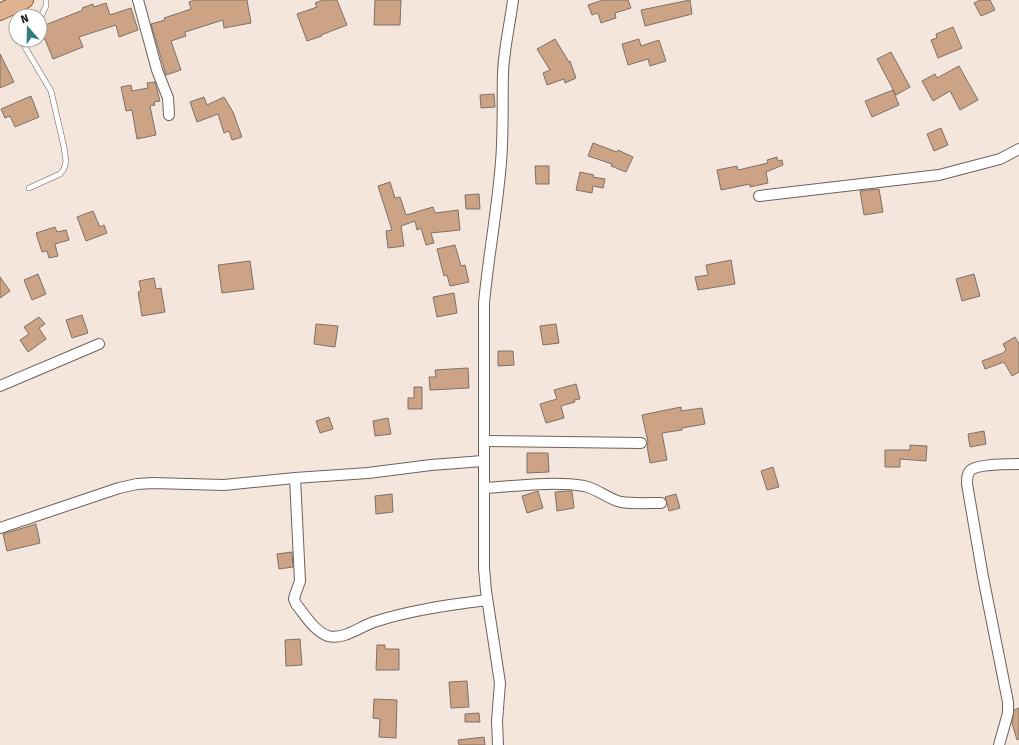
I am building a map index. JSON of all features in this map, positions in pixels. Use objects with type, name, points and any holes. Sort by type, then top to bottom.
[{"type":"main road","points":[[0,12],[25,0]]},
{"type":"street","points":[[138,0],[157,70],[168,98],[169,115]]},
{"type":"street","points":[[498,745],[497,721],[500,682],[487,600],[484,568],[484,303],[500,174],[503,126],[503,73],[513,0]]},
{"type":"street","points":[[759,196],[940,175],[1000,158],[1019,149]]},
{"type":"street","points":[[0,386],[99,344]]},
{"type":"street","points":[[485,441],[641,443]]},
{"type":"street","points":[[0,528],[119,488],[137,484],[224,485],[368,473],[431,465],[484,461]]},
{"type":"street","points":[[999,745],[1008,713],[1008,702],[982,577],[966,484],[967,477],[971,470],[979,467],[1019,464]]},
{"type":"street","points":[[295,478],[300,581],[294,599],[296,604],[318,630],[328,636],[344,635],[369,624],[394,616],[487,600]]},
{"type":"street","points":[[484,488],[533,485],[578,486],[595,489],[621,502],[661,504]]},
{"type":"lane","points":[[26,48],[51,91],[66,161],[64,169],[60,174],[29,188]]},
{"type":"building","points":[[194,0],[247,0],[251,23],[224,28],[223,20],[185,32],[186,36],[171,41],[181,70],[166,75],[151,24],[191,9],[189,2]]},
{"type":"building","points":[[323,0],[337,0],[347,25],[307,41],[297,14],[317,7],[315,3]]},
{"type":"building","points":[[375,0],[401,0],[400,25],[374,25]]},
{"type":"building","points":[[603,0],[628,0],[631,8],[615,13],[616,18],[601,23],[598,13],[592,15],[588,5]]},
{"type":"building","points":[[690,0],[692,14],[645,26],[641,10]]},
{"type":"building","points":[[980,0],[990,0],[995,10],[981,16],[974,3]]},
{"type":"building","points":[[106,3],[110,15],[131,8],[138,30],[119,37],[116,25],[79,37],[83,47],[53,59],[48,47],[48,24],[83,10],[82,8],[93,4],[94,7]]},
{"type":"building","points":[[953,27],[962,48],[938,58],[931,40],[937,38],[936,34]]},
{"type":"building","points":[[555,39],[569,62],[570,61],[576,78],[565,83],[564,79],[547,85],[543,73],[550,70],[537,49]]},
{"type":"building","points":[[639,39],[641,46],[659,40],[666,61],[650,66],[648,59],[628,65],[622,44]]},
{"type":"building","points":[[891,52],[910,87],[896,95],[877,59]]},
{"type":"building","points":[[0,54],[14,82],[0,88]]},
{"type":"building","points":[[959,66],[978,100],[960,110],[950,91],[933,101],[922,81],[935,74],[937,78]]},
{"type":"building","points":[[155,82],[160,101],[154,102],[155,105],[150,106],[156,135],[137,139],[132,110],[126,111],[121,87],[131,85],[132,91],[148,88],[147,83]]},
{"type":"building","points":[[893,90],[899,105],[872,117],[865,101]]},
{"type":"building","points":[[494,94],[495,107],[481,108],[480,95]]},
{"type":"building","points":[[31,96],[39,117],[15,127],[10,116],[5,118],[1,109]]},
{"type":"building","points":[[204,97],[207,105],[224,97],[233,112],[242,137],[232,140],[229,131],[224,133],[218,114],[197,122],[190,102]]},
{"type":"building","points":[[941,128],[948,145],[934,151],[927,134]]},
{"type":"building","points":[[593,143],[617,152],[618,150],[633,157],[626,172],[611,166],[612,164],[588,156]]},
{"type":"building","points":[[777,157],[778,161],[782,160],[783,165],[766,172],[768,183],[750,187],[750,184],[721,190],[717,170],[737,166],[738,170],[768,163],[767,160]]},
{"type":"building","points":[[535,166],[549,166],[549,184],[536,184]]},
{"type":"building","points":[[580,172],[594,175],[593,177],[605,179],[603,188],[593,186],[592,193],[576,190]]},
{"type":"building","points":[[390,182],[395,198],[400,197],[406,215],[433,207],[435,213],[458,210],[460,230],[431,233],[434,243],[426,245],[421,228],[417,230],[415,221],[401,226],[404,246],[388,248],[386,231],[392,230],[378,186]]},
{"type":"building","points":[[879,189],[883,212],[864,215],[860,191]]},
{"type":"building","points":[[479,194],[480,209],[466,209],[465,195]]},
{"type":"building","points":[[93,211],[100,227],[104,225],[107,233],[86,241],[77,217]]},
{"type":"building","points":[[55,227],[57,232],[66,230],[69,240],[55,244],[58,256],[49,258],[47,251],[42,252],[36,233]]},
{"type":"building","points":[[455,245],[461,266],[465,265],[469,282],[450,286],[447,275],[444,276],[437,249]]},
{"type":"building","points":[[731,260],[735,284],[698,290],[695,277],[708,275],[706,265]]},
{"type":"building","points":[[250,261],[254,289],[222,293],[218,265]]},
{"type":"building","points":[[38,274],[46,294],[32,300],[24,280]]},
{"type":"building","points":[[974,274],[980,296],[962,301],[956,279]]},
{"type":"building","points":[[0,277],[10,291],[0,298]]},
{"type":"building","points":[[154,278],[156,289],[161,288],[165,312],[142,316],[138,292],[141,291],[139,281]]},
{"type":"building","points":[[454,293],[457,313],[437,317],[433,297]]},
{"type":"building","points":[[82,315],[88,333],[72,338],[66,320]]},
{"type":"building","points":[[39,317],[45,324],[39,328],[46,339],[28,352],[20,340],[29,334],[24,327]]},
{"type":"building","points":[[316,324],[338,326],[335,347],[314,344]]},
{"type":"building","points":[[556,324],[559,343],[543,345],[540,326]]},
{"type":"building","points":[[1015,337],[1019,344],[1019,372],[1012,376],[1004,362],[985,369],[982,361],[1003,353],[1006,350],[1003,344]]},
{"type":"building","points":[[498,351],[513,351],[514,365],[498,366]]},
{"type":"building","points":[[468,368],[469,388],[430,390],[429,377],[436,377],[435,370]]},
{"type":"building","points":[[576,384],[580,399],[561,406],[564,418],[546,423],[540,404],[557,399],[554,390]]},
{"type":"building","points":[[414,387],[422,387],[422,409],[408,409],[408,398],[414,398]]},
{"type":"building","points":[[681,407],[681,411],[702,408],[705,424],[662,433],[667,460],[650,463],[647,446],[648,442],[642,415]]},
{"type":"building","points":[[329,417],[333,429],[320,433],[316,421]]},
{"type":"building","points":[[388,418],[391,434],[375,436],[373,421]]},
{"type":"building","points":[[984,431],[986,444],[970,447],[968,434]]},
{"type":"building","points":[[910,445],[927,446],[926,461],[900,459],[900,467],[885,467],[885,450],[910,450]]},
{"type":"building","points":[[527,453],[548,453],[549,472],[527,473]]},
{"type":"building","points":[[773,467],[779,487],[767,490],[761,471]]},
{"type":"building","points":[[538,491],[543,508],[527,513],[522,496]]},
{"type":"building","points":[[572,491],[574,508],[557,511],[555,492]]},
{"type":"building","points":[[392,494],[393,512],[376,514],[375,496]]},
{"type":"building","points":[[676,494],[680,508],[669,511],[665,497]]},
{"type":"building","points":[[36,524],[40,543],[7,551],[3,534]]},
{"type":"building","points":[[292,552],[293,567],[279,569],[277,554]]},
{"type":"building","points":[[300,639],[302,665],[286,666],[285,640]]},
{"type":"building","points":[[377,645],[385,645],[385,649],[399,649],[399,670],[376,670]]},
{"type":"building","points":[[467,681],[469,707],[451,708],[449,682]]},
{"type":"building","points":[[374,699],[397,700],[396,738],[379,737],[380,719],[373,718]]},
{"type":"building","points":[[1019,708],[1019,739],[1017,740],[1012,723],[1014,710]]},
{"type":"building","points":[[479,713],[480,722],[465,722],[465,714]]},
{"type":"building","points":[[484,737],[485,745],[459,745],[458,740]]}]
